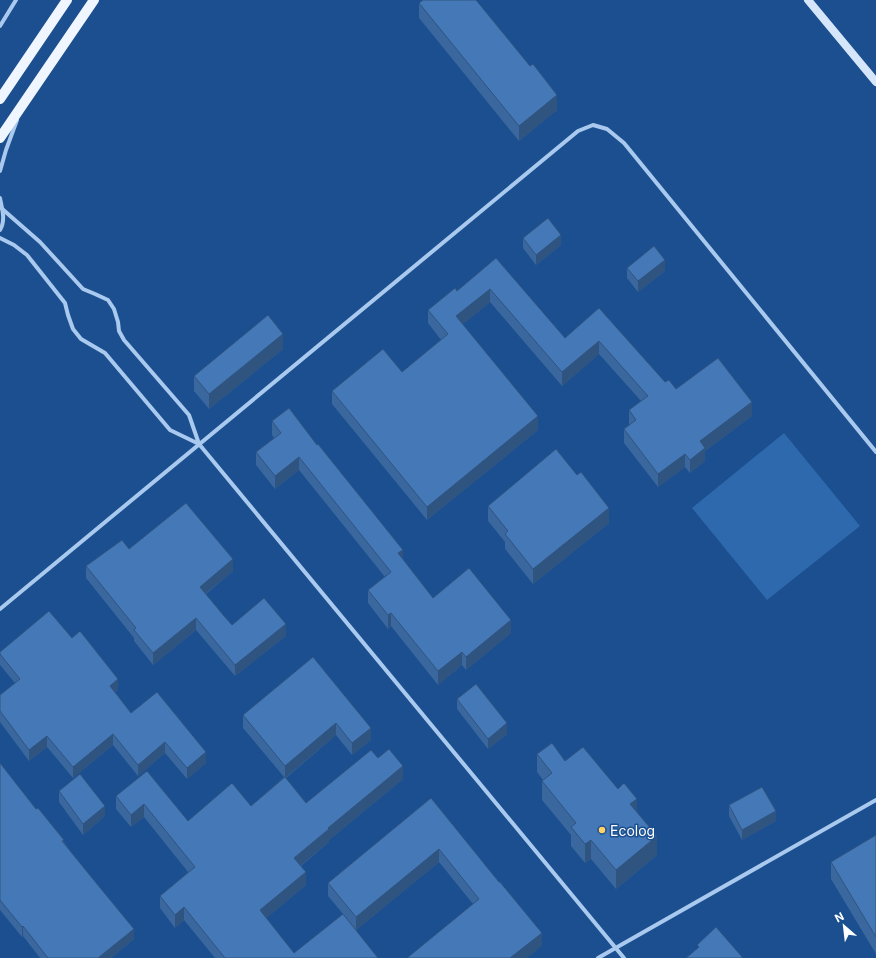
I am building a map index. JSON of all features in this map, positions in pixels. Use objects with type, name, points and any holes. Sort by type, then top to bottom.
[{"type":"main road","points":[[0,99],[67,0]]},
{"type":"main road","points":[[0,138],[94,0]]},
{"type":"street","points":[[0,26],[16,0]]},
{"type":"street","points":[[808,0],[876,82]]},
{"type":"street","points":[[0,171],[6,150],[24,104]]},
{"type":"street","points":[[0,609],[578,131],[592,125],[607,129],[624,143],[876,452]]},
{"type":"street","points":[[0,198],[4,217],[3,225],[0,230]]},
{"type":"street","points":[[1,208],[40,242],[83,289],[108,300],[114,309],[119,331],[124,340],[189,415],[199,444],[624,958]]},
{"type":"street","points":[[0,238],[14,245],[32,261],[65,303],[74,329],[81,339],[105,353],[170,430],[199,444]]},
{"type":"street","points":[[598,958],[876,800]]},
{"type":"shaded area","points":[[784,433],[860,526],[767,600],[692,508]]},
{"type":"building","points":[[423,0],[476,0],[530,66],[533,64],[557,95],[519,126],[419,3]]},
{"type":"building","points":[[548,218],[561,235],[536,255],[523,238]]},
{"type":"building","points":[[654,246],[665,260],[638,281],[627,268]]},
{"type":"building","points":[[496,258],[565,338],[599,308],[665,382],[669,380],[676,389],[718,358],[752,402],[700,441],[705,448],[690,460],[685,454],[658,474],[624,429],[636,420],[629,410],[648,396],[599,341],[562,372],[490,289],[456,316],[538,416],[427,507],[332,391],[383,349],[402,372],[448,334],[428,310],[455,288],[457,291]]},
{"type":"building","points":[[268,315],[283,334],[209,394],[194,376]]},
{"type":"building","points":[[289,408],[317,445],[318,444],[403,550],[398,553],[433,598],[469,568],[511,620],[466,657],[462,652],[438,671],[391,613],[388,615],[368,590],[391,572],[299,457],[275,476],[256,452],[281,433],[272,421]]},
{"type":"building","points":[[556,449],[577,475],[581,472],[609,508],[533,569],[505,534],[508,531],[488,506]]},
{"type":"building","points":[[186,503],[233,559],[200,587],[232,625],[264,598],[286,624],[235,665],[196,618],[153,653],[134,630],[136,628],[86,566],[122,540],[129,549]]},
{"type":"building","points":[[49,611],[72,638],[80,631],[118,679],[110,686],[131,713],[157,692],[206,752],[187,768],[165,742],[138,765],[113,734],[73,767],[47,736],[29,750],[0,711],[0,695],[20,679],[0,652]]},
{"type":"building","points":[[313,657],[371,728],[352,743],[336,723],[285,766],[243,715]]},
{"type":"building","points":[[476,684],[507,723],[488,739],[457,699]]},
{"type":"building","points":[[552,743],[565,761],[583,747],[618,789],[624,783],[637,799],[630,804],[657,836],[616,870],[591,840],[585,844],[571,827],[576,823],[542,781],[552,773],[537,754]]},
{"type":"building","points":[[389,749],[403,766],[294,858],[306,872],[260,910],[294,953],[343,914],[378,958],[225,958],[184,907],[175,915],[160,896],[195,867],[144,804],[131,815],[116,796],[147,771],[188,821],[232,783],[251,806],[285,777],[306,803],[371,750],[378,758]]},
{"type":"building","points":[[0,763],[36,809],[38,808],[64,840],[62,841],[134,929],[98,958],[48,958],[0,900]]},
{"type":"building","points":[[80,774],[105,806],[83,824],[59,791]]},
{"type":"building","points":[[762,787],[776,811],[742,830],[729,805]]},
{"type":"building","points":[[431,798],[542,933],[510,958],[407,958],[479,899],[439,849],[356,917],[328,883]]},
{"type":"building","points":[[876,835],[876,937],[831,862]]},
{"type":"building","points":[[716,927],[743,958],[686,958],[699,947],[697,945]]},
{"type":"place","name":"Ecolog","points":[[602,830]]}]
